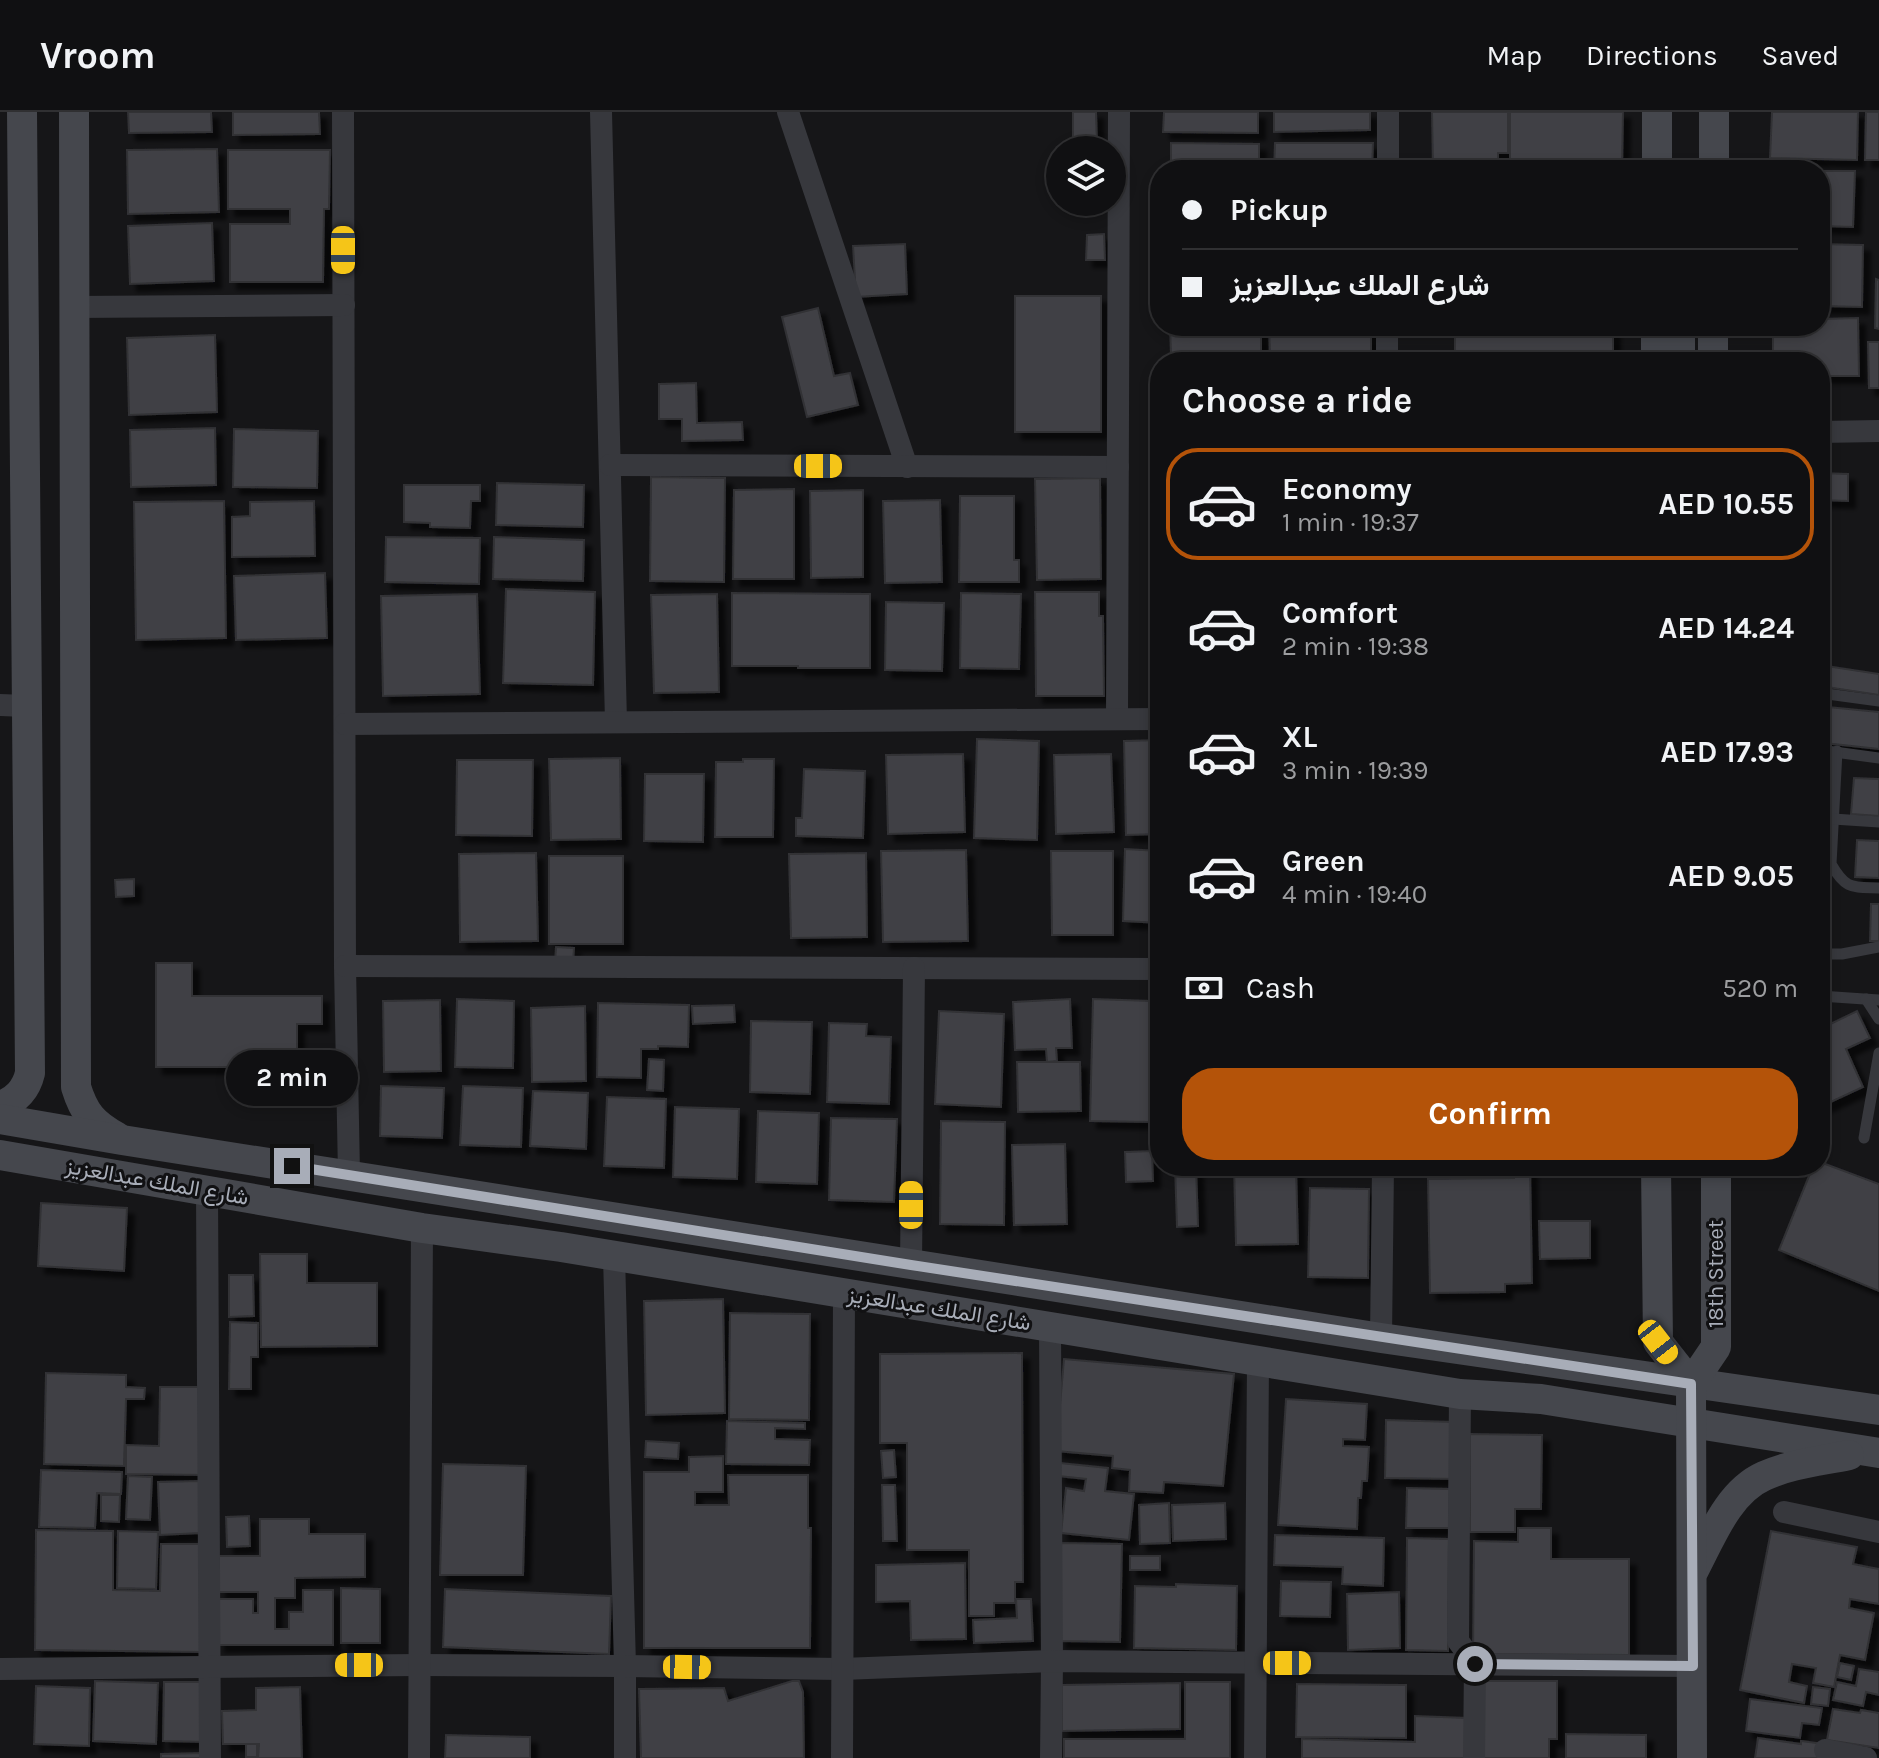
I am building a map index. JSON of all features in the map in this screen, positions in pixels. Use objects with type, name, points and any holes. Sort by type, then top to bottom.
[{"type":"street","points":[[0,1106],[20,1093],[28,1083],[30,1073],[13,705],[22,112]]},
{"type":"street","points":[[74,112],[76,1087],[89,1116],[101,1128],[122,1140]]},
{"type":"street","points":[[343,112],[345,966],[349,1174]]},
{"type":"street","points":[[601,112],[616,722]]},
{"type":"street","points":[[788,112],[907,467]]},
{"type":"street","points":[[1117,719],[1119,112]]},
{"type":"street","points":[[1388,112],[1388,160]]},
{"type":"street","points":[[1657,112],[1658,160]]},
{"type":"street","points":[[1714,112],[1714,160]]},
{"type":"street","points":[[74,307],[344,305]]},
{"type":"street","points":[[1830,432],[1879,431]]},
{"type":"street","points":[[610,465],[1118,467]]},
{"type":"street","points":[[345,724],[1150,719]]},
{"type":"street","points":[[345,966],[1150,969]]},
{"type":"street","points":[[911,1265],[914,968]]},
{"type":"street","name":"شارع الملك عبدالعزيز","points":[[0,1119],[1381,1338],[1879,1410]]},
{"type":"street","name":"شارع الملك عبدالعزيز","points":[[0,1155],[422,1228],[614,1256],[1258,1362],[1460,1394],[1541,1399],[1872,1452]]},
{"type":"street","points":[[1381,1338],[1383,1176]]},
{"type":"street","points":[[1656,1176],[1658,1342],[1691,1384],[1692,1758]]},
{"type":"street","name":"18th Street","points":[[1691,1384],[1716,1347],[1716,1176]]},
{"type":"street","points":[[207,1191],[210,1758]]},
{"type":"street","points":[[419,1758],[422,1228]]},
{"type":"street","points":[[614,1256],[625,1758]]},
{"type":"street","points":[[842,1758],[844,1294]]},
{"type":"street","points":[[1050,1328],[1051,1758]]},
{"type":"street","points":[[1255,1758],[1258,1362]]},
{"type":"street","points":[[1460,1394],[1458,1641],[1475,1664],[1474,1758]]},
{"type":"street","points":[[1693,1572],[1728,1509],[1743,1490],[1761,1477],[1786,1468],[1872,1452]]},
{"type":"street","points":[[1784,1512],[1879,1532]]},
{"type":"street","points":[[0,1669],[419,1665],[842,1669],[1052,1661],[1693,1666]]},
{"type":"street","points":[[1825,1750],[1866,1758]]},
{"type":"lane","points":[[1830,694],[1879,701]]},
{"type":"lane","points":[[1830,751],[1879,758]]},
{"type":"lane","points":[[1837,751],[1831,864],[1838,877],[1850,886],[1879,888]]},
{"type":"lane","points":[[1833,819],[1879,822]]},
{"type":"lane","points":[[1830,954],[1879,947]]},
{"type":"lane","points":[[1830,997],[1873,999],[1879,1019]]},
{"type":"lane","points":[[1864,1138],[1879,1053]]},
{"type":"building","points":[[128,112],[211,112],[212,132],[129,133]]},
{"type":"building","points":[[233,112],[319,112],[320,134],[233,135]]},
{"type":"building","points":[[1073,112],[1096,112],[1097,136],[1073,136]]},
{"type":"building","points":[[1164,112],[1258,112],[1258,133],[1163,132]]},
{"type":"building","points":[[1274,112],[1370,112],[1370,130],[1274,132]]},
{"type":"building","points":[[1432,112],[1508,112],[1508,153],[1498,153],[1498,160],[1433,160]]},
{"type":"building","points":[[1510,112],[1623,112],[1622,160],[1510,160]]},
{"type":"building","points":[[1772,112],[1858,112],[1857,160],[1770,158]]},
{"type":"building","points":[[1866,112],[1879,112],[1879,160],[1865,160]]},
{"type":"building","points":[[1171,143],[1259,144],[1259,160],[1171,160]]},
{"type":"building","points":[[1275,143],[1373,143],[1372,160],[1274,160]]},
{"type":"building","points":[[217,149],[219,212],[128,214],[127,150]]},
{"type":"building","points":[[228,150],[330,150],[329,209],[324,209],[323,282],[230,282],[230,224],[290,224],[290,209],[228,209]]},
{"type":"building","points":[[1830,171],[1855,171],[1853,227],[1830,226]]},
{"type":"building","points":[[212,223],[214,281],[130,284],[128,226]]},
{"type":"building","points":[[1104,234],[1105,260],[1086,260],[1087,235]]},
{"type":"building","points":[[905,244],[907,294],[856,297],[853,246]]},
{"type":"building","points":[[1830,244],[1863,245],[1862,307],[1830,306]]},
{"type":"building","points":[[1876,279],[1879,280],[1879,329],[1875,328]]},
{"type":"building","points":[[1015,296],[1101,296],[1101,432],[1015,432]]},
{"type":"building","points":[[818,308],[834,376],[850,373],[858,405],[807,417],[782,317]]},
{"type":"building","points":[[1858,318],[1859,376],[1830,376],[1830,352],[1773,352],[1773,336],[1830,336],[1830,319]]},
{"type":"building","points":[[215,335],[217,412],[129,415],[127,338]]},
{"type":"building","points":[[1170,336],[1261,336],[1261,352],[1171,352]]},
{"type":"building","points":[[1269,336],[1371,336],[1371,352],[1270,352]]},
{"type":"building","points":[[1455,336],[1613,336],[1613,352],[1455,352]]},
{"type":"building","points":[[1868,342],[1879,342],[1879,388],[1869,388]]},
{"type":"building","points":[[696,383],[697,423],[742,422],[743,440],[682,441],[682,419],[659,419],[659,384]]},
{"type":"building","points":[[215,428],[216,485],[131,487],[130,430]]},
{"type":"building","points":[[234,429],[318,431],[317,488],[233,487]]},
{"type":"building","points":[[1830,473],[1848,474],[1848,501],[1830,500]]},
{"type":"building","points":[[651,477],[725,478],[724,582],[650,581]]},
{"type":"building","points":[[1100,478],[1101,579],[1037,580],[1035,479]]},
{"type":"building","points":[[497,483],[584,485],[583,527],[496,525]]},
{"type":"building","points":[[404,485],[480,485],[480,501],[471,501],[470,528],[430,527],[430,523],[404,522]]},
{"type":"building","points":[[794,489],[794,579],[733,579],[734,490]]},
{"type":"building","points":[[863,490],[863,577],[811,578],[810,491]]},
{"type":"building","points":[[960,496],[1014,496],[1014,560],[1019,560],[1019,582],[959,582]]},
{"type":"building","points":[[940,500],[942,582],[885,583],[883,501]]},
{"type":"building","points":[[224,501],[226,638],[136,640],[134,502]]},
{"type":"building","points":[[314,501],[315,556],[232,557],[232,517],[250,516],[250,502]]},
{"type":"building","points":[[386,537],[480,538],[479,584],[385,582]]},
{"type":"building","points":[[494,537],[584,540],[583,581],[493,579]]},
{"type":"building","points":[[325,573],[327,638],[236,640],[234,576]]},
{"type":"building","points":[[506,589],[595,592],[593,685],[503,683]]},
{"type":"building","points":[[1035,592],[1099,592],[1099,616],[1103,616],[1104,696],[1036,696]]},
{"type":"building","points":[[732,593],[870,594],[870,668],[732,666]]},
{"type":"building","points":[[961,593],[1021,594],[1019,669],[960,668]]},
{"type":"building","points":[[477,594],[480,694],[383,696],[381,596]]},
{"type":"building","points":[[717,594],[719,692],[654,693],[651,595]]},
{"type":"building","points":[[886,602],[944,603],[942,671],[885,670]]},
{"type":"building","points":[[1830,667],[1879,674],[1879,695],[1830,688]]},
{"type":"building","points":[[1830,707],[1879,712],[1879,749],[1830,744]]},
{"type":"building","points":[[977,739],[1039,741],[1037,840],[974,838]]},
{"type":"building","points":[[1150,740],[1150,834],[1126,835],[1124,741]]},
{"type":"building","points":[[963,754],[965,832],[888,834],[886,755]]},
{"type":"building","points":[[1111,754],[1114,832],[1056,834],[1054,755]]},
{"type":"building","points":[[620,758],[621,839],[551,840],[549,759]]},
{"type":"building","points":[[743,759],[774,759],[773,837],[715,837],[716,762],[743,762]]},
{"type":"building","points":[[457,760],[533,760],[532,836],[456,835]]},
{"type":"building","points":[[804,769],[865,771],[863,838],[796,836],[796,818],[802,818]]},
{"type":"building","points":[[645,774],[704,774],[703,842],[644,841]]},
{"type":"building","points":[[1854,778],[1879,779],[1879,816],[1851,814]]},
{"type":"building","points":[[1857,840],[1879,841],[1879,878],[1855,877]]},
{"type":"building","points":[[1125,849],[1150,850],[1150,922],[1123,921]]},
{"type":"building","points":[[966,850],[968,941],[883,942],[881,851]]},
{"type":"building","points":[[1051,851],[1113,851],[1113,935],[1052,935]]},
{"type":"building","points":[[536,853],[538,941],[460,942],[459,854]]},
{"type":"building","points":[[866,853],[867,937],[791,938],[789,854]]},
{"type":"building","points":[[549,856],[623,856],[623,944],[549,944]]},
{"type":"building","points":[[134,879],[134,896],[116,897],[115,880]]},
{"type":"building","points":[[1871,904],[1879,904],[1879,941],[1870,941]]},
{"type":"building","points":[[556,947],[574,948],[573,963],[555,962]]},
{"type":"building","points":[[156,963],[192,963],[192,996],[322,996],[322,1024],[297,1024],[297,1067],[156,1067]]},
{"type":"building","points":[[457,999],[514,1001],[513,1068],[455,1067]]},
{"type":"building","points":[[1070,999],[1072,1048],[1056,1048],[1057,1061],[1047,1062],[1046,1049],[1015,1050],[1013,1002]]},
{"type":"building","points":[[1093,999],[1150,1001],[1149,1122],[1090,1121]]},
{"type":"building","points":[[440,1000],[441,1071],[384,1072],[383,1001]]},
{"type":"building","points":[[598,1003],[689,1005],[688,1047],[641,1049],[641,1078],[597,1077]]},
{"type":"building","points":[[734,1005],[735,1022],[693,1024],[692,1006]]},
{"type":"building","points":[[585,1006],[586,1081],[532,1082],[531,1008]]},
{"type":"building","points":[[939,1011],[1004,1014],[1001,1107],[935,1104]]},
{"type":"building","points":[[1857,1011],[1870,1038],[1846,1049],[1863,1087],[1830,1102],[1830,1024]]},
{"type":"building","points":[[751,1021],[812,1022],[810,1094],[750,1092]]},
{"type":"building","points":[[829,1023],[867,1024],[866,1036],[891,1037],[889,1104],[827,1102]]},
{"type":"building","points":[[649,1059],[664,1060],[663,1091],[647,1090]]},
{"type":"building","points":[[1017,1062],[1080,1062],[1081,1111],[1018,1112]]},
{"type":"building","points":[[381,1086],[444,1088],[442,1138],[380,1136]]},
{"type":"building","points":[[463,1086],[523,1088],[521,1147],[460,1145]]},
{"type":"building","points":[[533,1091],[588,1093],[586,1149],[530,1146]]},
{"type":"building","points":[[607,1097],[666,1099],[664,1168],[604,1166]]},
{"type":"building","points":[[675,1107],[739,1109],[737,1179],[673,1177]]},
{"type":"building","points":[[758,1111],[819,1113],[817,1184],[756,1182]]},
{"type":"building","points":[[831,1118],[897,1119],[894,1202],[829,1200]]},
{"type":"building","points":[[941,1121],[1005,1122],[1004,1225],[940,1224]]},
{"type":"building","points":[[1065,1144],[1067,1224],[1014,1225],[1012,1145]]},
{"type":"building","points":[[1150,1151],[1150,1176],[1153,1176],[1153,1181],[1126,1182],[1125,1152]]},
{"type":"building","points":[[1830,1166],[1879,1184],[1879,1291],[1779,1250],[1809,1176],[1830,1176]]},
{"type":"building","points":[[1175,1176],[1196,1176],[1198,1226],[1177,1227]]},
{"type":"building","points":[[1234,1176],[1296,1176],[1298,1244],[1236,1245]]},
{"type":"building","points":[[1530,1176],[1532,1283],[1505,1284],[1505,1292],[1430,1293],[1428,1179]]},
{"type":"building","points":[[1310,1188],[1369,1189],[1368,1278],[1308,1277]]},
{"type":"building","points":[[41,1203],[127,1208],[124,1271],[38,1266]]},
{"type":"building","points":[[1539,1221],[1590,1221],[1590,1258],[1540,1259]]},
{"type":"building","points":[[260,1254],[307,1254],[307,1283],[377,1283],[377,1346],[261,1347]]},
{"type":"building","points":[[229,1275],[253,1275],[254,1316],[229,1317]]},
{"type":"building","points":[[723,1299],[725,1413],[646,1415],[644,1301]]},
{"type":"building","points":[[730,1313],[810,1314],[809,1420],[729,1419]]},
{"type":"building","points":[[230,1322],[258,1323],[258,1357],[251,1357],[251,1389],[229,1389]]},
{"type":"building","points":[[1022,1353],[1023,1582],[1015,1582],[1015,1603],[994,1603],[994,1616],[969,1616],[969,1550],[907,1550],[907,1443],[880,1443],[880,1354]]},
{"type":"building","points":[[1064,1359],[1234,1374],[1223,1486],[1164,1482],[1163,1493],[1129,1491],[1130,1470],[1112,1468],[1113,1456],[1056,1451]]},
{"type":"building","points":[[46,1373],[126,1375],[126,1387],[145,1388],[144,1399],[126,1399],[124,1466],[44,1464]]},
{"type":"building","points":[[160,1387],[205,1387],[203,1475],[126,1474],[126,1445],[159,1446]]},
{"type":"building","points":[[1286,1399],[1367,1404],[1365,1440],[1343,1439],[1343,1446],[1369,1447],[1367,1481],[1362,1481],[1361,1498],[1358,1498],[1357,1529],[1278,1525]]},
{"type":"building","points":[[1386,1420],[1455,1422],[1459,1479],[1385,1478]]},
{"type":"building","points":[[727,1421],[805,1423],[805,1429],[775,1428],[775,1439],[810,1440],[809,1465],[726,1464]]},
{"type":"building","points":[[1470,1434],[1542,1435],[1541,1509],[1515,1509],[1515,1532],[1470,1532]]},
{"type":"building","points":[[646,1441],[679,1443],[678,1459],[645,1457]]},
{"type":"building","points":[[894,1450],[896,1477],[883,1478],[881,1451]]},
{"type":"building","points":[[723,1456],[723,1492],[695,1492],[695,1505],[729,1505],[728,1475],[808,1475],[810,1648],[644,1648],[644,1472],[689,1472],[689,1457]]},
{"type":"building","points":[[1060,1463],[1108,1468],[1105,1491],[1134,1494],[1129,1540],[1061,1533],[1066,1488],[1084,1491],[1086,1479],[1058,1476]]},
{"type":"building","points":[[443,1464],[526,1466],[523,1575],[440,1575]]},
{"type":"building","points":[[41,1470],[122,1472],[121,1494],[97,1493],[95,1528],[39,1527]]},
{"type":"building","points":[[128,1476],[152,1477],[150,1520],[126,1519]]},
{"type":"building","points":[[199,1481],[201,1533],[160,1535],[158,1482]]},
{"type":"building","points":[[882,1485],[895,1485],[897,1541],[883,1541]]},
{"type":"building","points":[[1407,1488],[1450,1489],[1449,1528],[1406,1528]]},
{"type":"building","points":[[101,1495],[120,1495],[119,1522],[101,1521]]},
{"type":"building","points":[[1169,1503],[1170,1543],[1140,1544],[1139,1505]]},
{"type":"building","points":[[1225,1503],[1226,1539],[1173,1541],[1172,1505]]},
{"type":"building","points":[[249,1516],[250,1546],[227,1547],[226,1517]]},
{"type":"building","points":[[260,1519],[309,1519],[309,1534],[365,1534],[365,1577],[295,1578],[295,1598],[275,1598],[275,1629],[289,1629],[289,1612],[303,1612],[303,1590],[333,1590],[333,1645],[218,1645],[218,1599],[253,1599],[253,1613],[258,1613],[258,1592],[219,1592],[219,1556],[260,1556]]},
{"type":"building","points":[[1518,1528],[1551,1528],[1551,1559],[1629,1559],[1629,1655],[1473,1654],[1474,1541],[1518,1542]]},
{"type":"building","points":[[36,1530],[113,1531],[113,1590],[160,1591],[161,1544],[203,1544],[202,1652],[35,1650]]},
{"type":"building","points":[[118,1531],[158,1532],[156,1589],[117,1588]]},
{"type":"building","points":[[1771,1531],[1857,1547],[1853,1564],[1879,1569],[1879,1604],[1850,1599],[1849,1608],[1874,1613],[1865,1660],[1840,1655],[1834,1687],[1813,1683],[1816,1668],[1792,1664],[1789,1682],[1807,1686],[1804,1703],[1740,1690]]},
{"type":"building","points":[[1275,1535],[1384,1538],[1383,1586],[1342,1584],[1343,1567],[1274,1565]]},
{"type":"building","points":[[1407,1538],[1449,1539],[1448,1651],[1406,1650]]},
{"type":"building","points":[[1061,1543],[1122,1544],[1120,1642],[1059,1641]]},
{"type":"building","points":[[1130,1556],[1160,1556],[1160,1570],[1130,1570]]},
{"type":"building","points":[[965,1563],[966,1639],[911,1640],[910,1601],[876,1602],[876,1565]]},
{"type":"building","points":[[1281,1581],[1331,1582],[1330,1617],[1280,1616]]},
{"type":"building","points":[[1176,1584],[1237,1586],[1236,1650],[1134,1648],[1135,1586],[1176,1587]]},
{"type":"building","points":[[341,1588],[380,1589],[380,1643],[341,1643]]},
{"type":"building","points":[[445,1589],[611,1596],[609,1654],[443,1647]]},
{"type":"building","points":[[1399,1592],[1400,1648],[1348,1650],[1347,1594]]},
{"type":"building","points":[[1016,1599],[1031,1599],[1033,1641],[974,1643],[973,1620],[1017,1618]]},
{"type":"building","points":[[1840,1663],[1854,1666],[1851,1680],[1837,1677]]},
{"type":"building","points":[[1859,1669],[1879,1672],[1879,1695],[1866,1692],[1863,1706],[1833,1700],[1837,1682],[1856,1686]]},
{"type":"building","points":[[95,1681],[158,1683],[156,1744],[93,1741]]},
{"type":"building","points":[[799,1681],[803,1692],[804,1758],[641,1758],[639,1689],[724,1688],[728,1701]]},
{"type":"building","points":[[1478,1681],[1557,1681],[1557,1739],[1549,1739],[1549,1758],[1479,1758]]},
{"type":"building","points":[[164,1682],[207,1682],[206,1742],[163,1741]]},
{"type":"building","points":[[1185,1682],[1230,1682],[1230,1758],[1064,1758],[1064,1739],[1185,1739]]},
{"type":"building","points":[[1180,1683],[1180,1729],[1062,1731],[1062,1685]]},
{"type":"building","points":[[1297,1684],[1406,1685],[1406,1738],[1296,1737]]},
{"type":"building","points":[[36,1686],[90,1688],[89,1746],[34,1744]]},
{"type":"building","points":[[300,1687],[302,1758],[258,1758],[259,1744],[223,1744],[222,1711],[256,1710],[256,1688]]},
{"type":"building","points":[[1813,1687],[1830,1689],[1828,1706],[1811,1704]]},
{"type":"building","points":[[1750,1699],[1822,1708],[1819,1725],[1802,1723],[1800,1738],[1746,1731]]},
{"type":"building","points":[[1833,1709],[1879,1713],[1879,1748],[1827,1740]]},
{"type":"building","points":[[1415,1716],[1468,1718],[1466,1758],[1302,1758],[1302,1739],[1415,1742]]},
{"type":"building","points":[[1566,1734],[1646,1735],[1646,1758],[1566,1758]]},
{"type":"building","points":[[446,1735],[530,1737],[530,1758],[445,1758]]},
{"type":"building","points":[[1758,1738],[1825,1744],[1824,1758],[1755,1758]]},
{"type":"building","points":[[246,1744],[257,1744],[257,1757],[246,1757]]},
{"type":"building","points":[[203,1753],[203,1758],[161,1758],[161,1754]]},
{"type":"route","points":[[292,1166],[911,1265],[1691,1384],[1693,1666],[1475,1664]]}]
